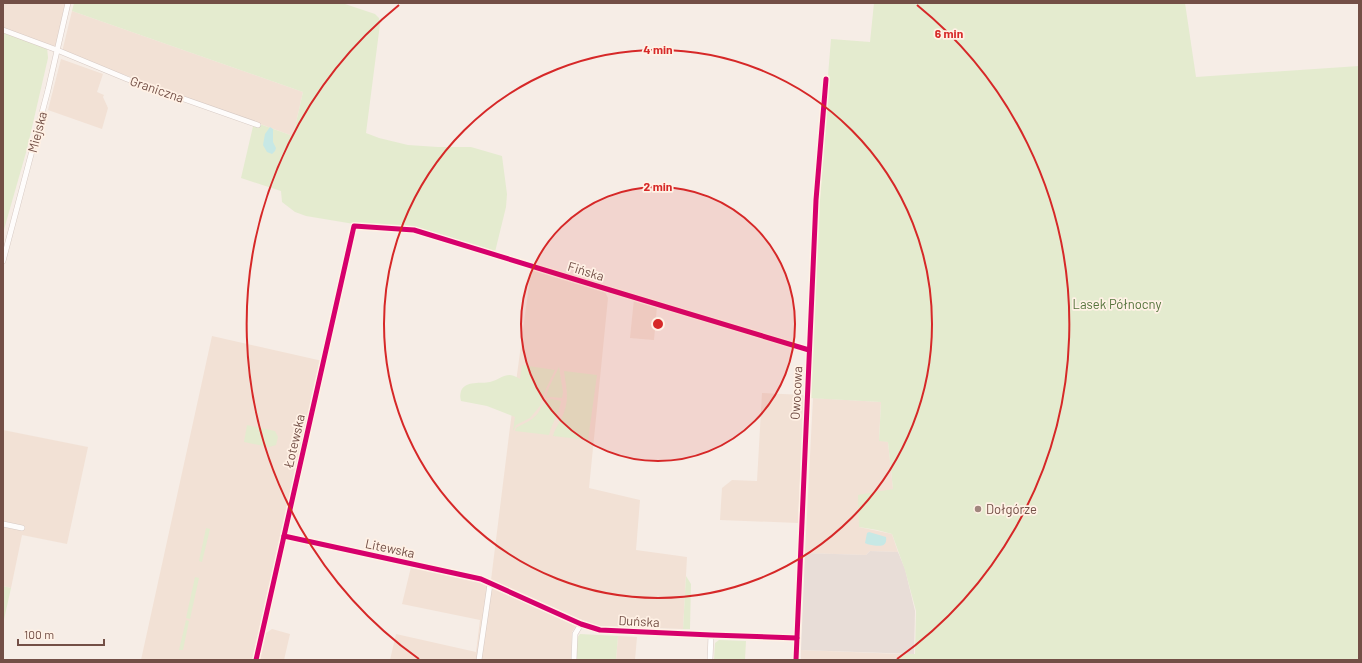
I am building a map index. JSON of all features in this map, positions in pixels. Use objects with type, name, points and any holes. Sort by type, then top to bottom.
[{"type":"street","name":"Miejska","points":[[3,261],[48,90],[68,3]]},
{"type":"street","name":"Graniczna","points":[[3,30],[57,50],[127,79],[258,125]]},
{"type":"street","name":"Owocowa","points":[[796,660],[816,200],[826,79]]},
{"type":"street","name":"Fińska","points":[[354,226],[414,230],[809,350]]},
{"type":"street","name":"Łotewska","points":[[256,660],[354,226]]},
{"type":"street","points":[[3,524],[22,528]]},
{"type":"street","name":"Litewska","points":[[284,536],[481,579],[490,584]]},
{"type":"street","name":"Duńska","points":[[490,584],[581,624],[605,631],[797,638]]},
{"type":"street","points":[[479,660],[490,584]]},
{"type":"street","points":[[574,660],[575,634],[581,624]]},
{"type":"street","points":[[710,660],[711,635]]},
{"type":"shaded area","points":[[3,3],[69,3],[57,51],[3,30]]},
{"type":"shaded area","points":[[72,11],[303,92],[293,136],[62,52]]},
{"type":"shaded area","points":[[61,59],[103,74],[97,92],[104,95],[103,97],[108,108],[102,129],[48,110]]},
{"type":"shaded area","points":[[531,270],[536,270],[605,292],[608,298],[589,488],[640,500],[636,550],[687,557],[683,629],[598,626],[580,619],[572,632],[571,660],[390,660],[396,634],[476,652],[480,620],[402,604],[411,567],[485,583],[491,580]]},
{"type":"shaded area","points":[[634,299],[657,306],[654,340],[630,338]]},
{"type":"shaded area","points":[[212,336],[327,362],[266,633],[272,629],[290,634],[284,660],[141,660]]},
{"type":"shaded area","points":[[762,393],[804,395],[798,523],[720,520],[722,488],[732,480],[757,481]]},
{"type":"shaded area","points":[[813,398],[881,402],[879,440],[888,442],[893,489],[859,527],[892,534],[898,552],[870,551],[866,555],[805,553]]},
{"type":"shaded area","points":[[3,430],[88,447],[67,544],[22,535],[11,588],[3,586]]},
{"type":"shaded area","points":[[870,551],[898,552],[905,569],[915,611],[914,654],[801,650],[805,553],[866,555]]},
{"type":"shaded area","points":[[618,636],[637,637],[635,660],[616,660]]},
{"type":"shaded area","points":[[801,650],[900,654],[900,660],[801,660]]},
{"type":"green space","points":[[74,3],[342,3],[375,14],[379,18],[380,24],[366,133],[379,138],[408,145],[471,147],[502,156],[507,194],[506,207],[495,252],[415,227],[354,224],[306,216],[295,212],[282,202],[281,191],[241,178],[254,122],[293,136],[303,92],[72,11]]},
{"type":"green space","name":"Lasek Północny","points":[[874,3],[1185,3],[1196,77],[1359,66],[1359,660],[900,660],[900,654],[915,654],[916,611],[905,570],[892,534],[859,527],[858,495],[893,489],[888,442],[879,441],[881,402],[808,398],[821,161],[831,39],[870,42]]},
{"type":"green space","points":[[3,30],[47,47],[48,58],[27,149],[3,233]]},
{"type":"green space","points":[[522,365],[555,370],[540,406],[530,418],[516,425],[513,431],[515,417],[487,406],[461,401],[461,391],[466,385],[490,382],[508,375],[516,376],[520,379]]},
{"type":"green space","points":[[559,367],[563,392],[562,398],[551,397],[545,399],[549,387]]},
{"type":"green space","points":[[564,371],[597,375],[588,440],[553,436],[565,409],[567,393]]},
{"type":"green space","points":[[551,399],[561,401],[549,435],[515,431],[516,428],[533,418],[544,403]]},
{"type":"green space","points":[[247,425],[275,431],[278,437],[276,445],[269,447],[244,442]]},
{"type":"green space","points":[[206,528],[210,529],[202,562],[199,561]]},
{"type":"green space","points":[[686,576],[691,584],[690,629],[683,629]]},
{"type":"green space","points":[[195,577],[199,578],[190,619],[186,618]]},
{"type":"green space","points":[[3,586],[11,588],[3,624]]},
{"type":"green space","points":[[186,620],[189,621],[183,650],[179,650]]},
{"type":"green space","points":[[580,634],[618,636],[616,660],[576,660],[577,638]]},
{"type":"green space","points":[[719,640],[746,641],[745,660],[714,660],[715,643]]},
{"type":"water","points":[[270,127],[273,129],[273,142],[276,148],[272,154],[267,152],[263,145],[265,134]]},
{"type":"water","points":[[869,532],[886,537],[885,543],[881,546],[877,546],[865,543],[867,533]]},
{"type":"cycle path","points":[[796,660],[816,200],[826,79]]},
{"type":"cycle path","points":[[256,660],[354,226],[414,230],[809,350]]},
{"type":"cycle path","points":[[284,536],[481,579],[581,624],[600,630],[797,638]]},
{"type":"place","name":"Dołgórze","points":[[978,509]]}]
